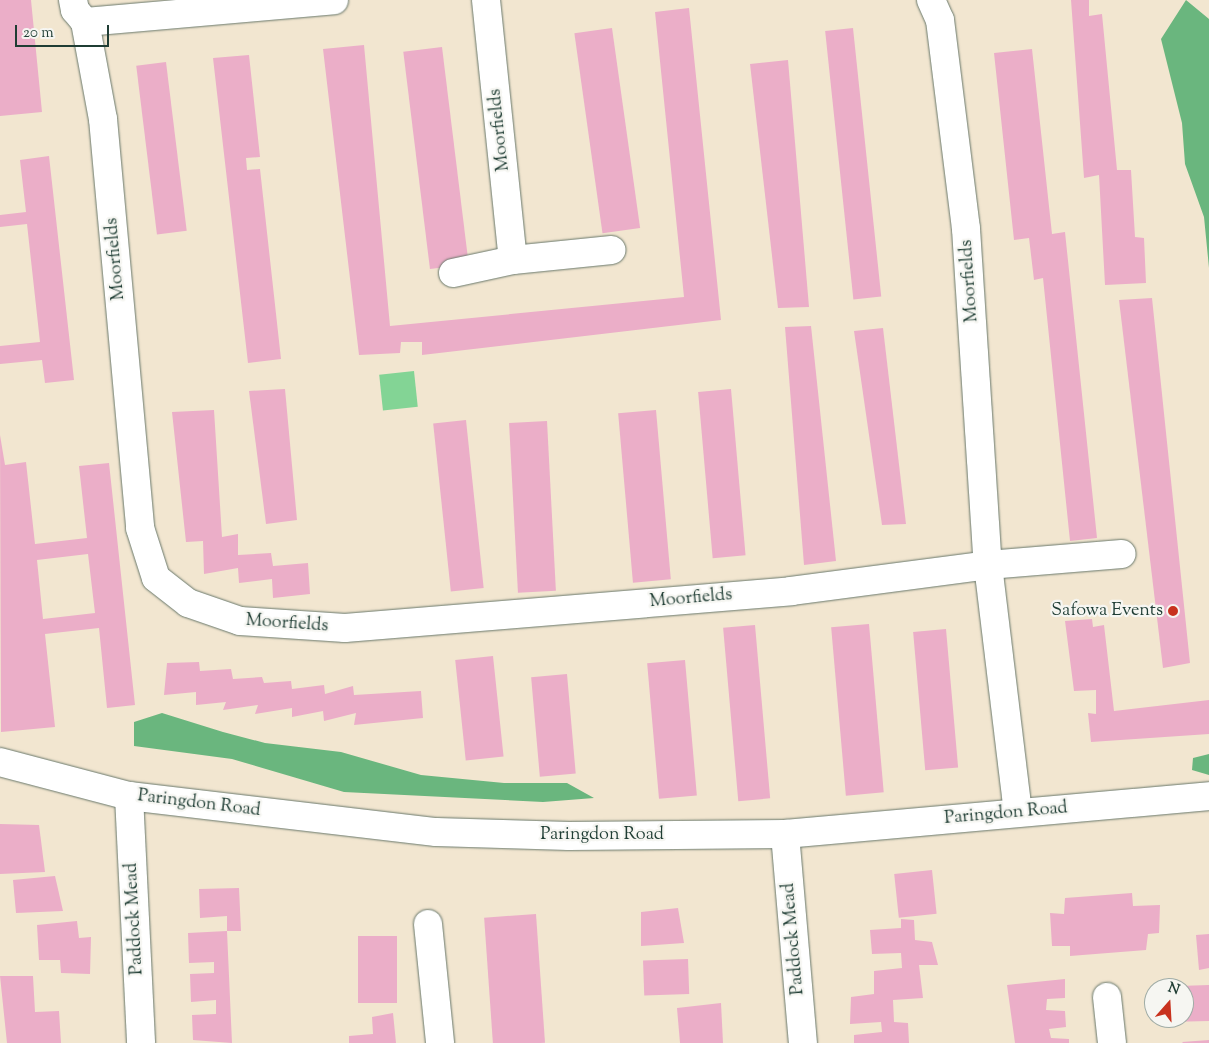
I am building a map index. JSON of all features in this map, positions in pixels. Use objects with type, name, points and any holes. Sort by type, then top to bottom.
[{"type":"street","name":"Moorfields","points":[[334,0],[79,11],[103,119],[140,528],[156,578],[188,603],[240,621],[345,628],[791,591],[988,565],[1122,554]]},
{"type":"street","name":"Moorfields","points":[[486,0],[513,260]]},
{"type":"street","name":"Moorfields","points":[[931,0],[940,20],[966,229],[988,565],[1018,812]]},
{"type":"street","points":[[453,273],[513,260],[611,250]]},
{"type":"street","name":"Paringdon Road","points":[[0,762],[129,796],[436,832],[569,836],[785,834],[1209,796]]},
{"type":"street","name":"Paddock Mead","points":[[129,796],[141,1043]]},
{"type":"street","name":"Paddock Mead","points":[[785,834],[803,1043]]},
{"type":"street","points":[[428,924],[440,1043]]},
{"type":"street","points":[[1107,997],[1112,1043]]},
{"type":"green space","points":[[1186,0],[1209,19],[1209,268],[1204,217],[1185,164],[1182,123],[1161,39]]},
{"type":"green space","points":[[414,371],[418,407],[383,410],[379,375]]},
{"type":"green space","points":[[162,713],[265,743],[341,752],[421,775],[504,783],[567,783],[594,798],[543,802],[344,792],[232,759],[134,746],[134,722]]},
{"type":"green space","points":[[1209,754],[1209,775],[1192,770],[1193,758]]},
{"type":"building","points":[[0,0],[31,0],[42,112],[0,116]]},
{"type":"building","points":[[1071,0],[1089,0],[1089,16],[1102,14],[1117,170],[1131,170],[1135,237],[1144,238],[1146,283],[1105,285],[1099,175],[1084,178]]},
{"type":"building","points":[[689,8],[721,320],[422,355],[422,342],[401,342],[400,353],[359,355],[323,49],[364,45],[390,326],[684,297],[655,12]]},
{"type":"building","points":[[612,28],[640,228],[602,233],[574,33]]},
{"type":"building","points":[[853,28],[881,297],[853,299],[825,31]]},
{"type":"building","points":[[442,47],[469,264],[430,269],[403,52]]},
{"type":"building","points":[[1032,49],[1052,234],[1065,232],[1097,538],[1070,541],[1043,278],[1034,280],[1029,238],[1014,240],[994,53]]},
{"type":"building","points":[[249,55],[260,157],[246,158],[247,170],[260,169],[281,359],[248,363],[213,58]]},
{"type":"building","points":[[788,60],[809,307],[778,308],[750,64]]},
{"type":"building","points":[[166,62],[187,231],[157,234],[136,66]]},
{"type":"building","points":[[49,156],[74,380],[45,383],[42,360],[0,364],[0,346],[40,342],[27,224],[0,227],[0,215],[26,212],[20,160]]},
{"type":"building","points":[[1152,298],[1190,663],[1163,668],[1119,300]]},
{"type":"building","points":[[811,326],[836,561],[804,565],[785,327]]},
{"type":"building","points":[[883,328],[906,524],[882,525],[854,331]]},
{"type":"building","points":[[285,389],[297,520],[266,524],[249,391]]},
{"type":"building","points":[[731,389],[746,555],[713,558],[698,392]]},
{"type":"building","points":[[214,410],[222,537],[238,534],[238,555],[271,553],[273,566],[308,563],[310,594],[273,598],[272,579],[239,583],[238,568],[204,574],[203,541],[186,542],[172,412]]},
{"type":"building","points":[[656,410],[671,579],[633,583],[618,413]]},
{"type":"building","points":[[466,420],[484,588],[451,592],[433,423]]},
{"type":"building","points":[[547,421],[556,591],[518,593],[509,423]]},
{"type":"building","points":[[0,435],[5,465],[26,462],[35,544],[87,538],[79,466],[109,463],[135,705],[107,708],[99,628],[45,634],[55,727],[1,732]],"holes":[[[88,554],[95,613],[43,619],[37,560]]]},
{"type":"building","points":[[1092,619],[1093,627],[1104,625],[1114,711],[1209,700],[1209,734],[1091,742],[1088,713],[1096,714],[1096,690],[1074,691],[1065,621]]},
{"type":"building","points":[[869,624],[884,792],[846,796],[831,627]]},
{"type":"building","points":[[755,625],[770,798],[738,801],[723,628]]},
{"type":"building","points":[[946,629],[958,767],[925,770],[913,632]]},
{"type":"building","points":[[493,656],[504,756],[466,760],[455,660]]},
{"type":"building","points":[[685,660],[697,795],[659,799],[647,663]]},
{"type":"building","points":[[199,662],[200,671],[231,669],[233,679],[262,677],[264,683],[291,681],[292,689],[324,685],[325,694],[353,686],[354,695],[421,691],[423,718],[354,725],[356,713],[324,721],[323,711],[292,717],[292,708],[255,714],[258,705],[223,710],[226,702],[196,705],[196,692],[164,695],[167,663]]},
{"type":"building","points":[[567,674],[576,774],[540,777],[531,677]]},
{"type":"building","points":[[0,824],[39,825],[45,872],[0,874]]},
{"type":"building","points":[[932,870],[937,914],[899,918],[894,874]]},
{"type":"building","points":[[55,876],[63,911],[16,913],[13,880]]},
{"type":"building","points":[[239,888],[241,931],[227,931],[227,916],[200,918],[199,889]]},
{"type":"building","points":[[1132,893],[1133,906],[1160,905],[1159,933],[1148,934],[1146,950],[1070,956],[1070,946],[1052,946],[1050,913],[1064,914],[1065,898]]},
{"type":"building","points":[[678,908],[684,943],[641,946],[641,912]]},
{"type":"building","points":[[536,914],[545,1043],[493,1043],[484,918]]},
{"type":"building","points":[[901,919],[914,920],[915,940],[932,942],[938,965],[919,965],[923,998],[893,1000],[894,1022],[908,1023],[909,1043],[854,1043],[854,1035],[882,1032],[881,1022],[850,1024],[851,997],[874,994],[874,971],[902,968],[901,953],[872,954],[870,930],[901,928]]},
{"type":"building","points":[[77,921],[79,938],[91,937],[90,974],[61,973],[60,960],[39,960],[37,925]]},
{"type":"building","points":[[227,931],[232,1043],[193,1040],[192,1015],[216,1014],[216,1000],[191,1002],[190,974],[214,973],[214,962],[189,963],[188,933]]},
{"type":"building","points":[[1209,934],[1209,968],[1199,970],[1196,935]]},
{"type":"building","points":[[358,936],[397,936],[397,1003],[358,1003]]},
{"type":"building","points":[[688,959],[689,994],[644,996],[643,961]]},
{"type":"building","points":[[0,976],[33,976],[35,1012],[59,1011],[61,1043],[7,1043]]},
{"type":"building","points":[[1065,979],[1065,998],[1047,999],[1046,1010],[1065,1011],[1066,1027],[1049,1029],[1051,1038],[1069,1039],[1069,1043],[1015,1043],[1007,985]]},
{"type":"building","points":[[1209,985],[1209,1021],[1194,1021],[1194,986]]},
{"type":"building","points":[[721,1003],[723,1043],[680,1043],[677,1008]]},
{"type":"building","points":[[393,1013],[396,1043],[349,1043],[349,1036],[373,1034],[372,1017]]},
{"type":"building","points":[[1209,1040],[1209,1043],[1182,1042]]},
{"type":"place","name":"Safowa Events","points":[[1173,611]]}]
